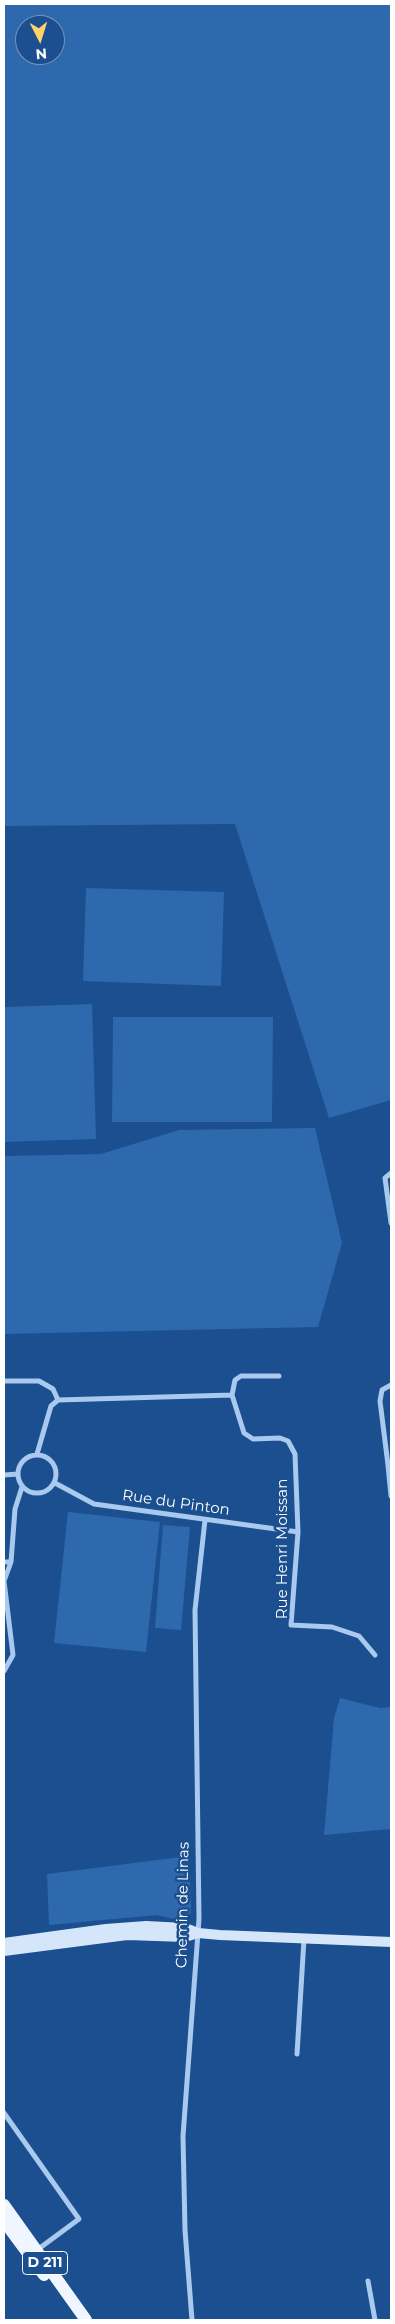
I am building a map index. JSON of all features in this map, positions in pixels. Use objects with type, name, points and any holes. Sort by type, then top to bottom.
[{"type":"main road","name":"D 211","points":[[4,2205],[86,2320]]},
{"type":"main road","name":"D 211","points":[[4,2221],[78,2320]]},
{"type":"street","points":[[391,1173],[385,1178],[391,1223]]},
{"type":"street","points":[[37,1454],[51,1406],[58,1400],[232,1395],[235,1380],[241,1376],[279,1376]]},
{"type":"street","points":[[4,1381],[39,1381],[46,1383],[54,1389],[58,1400]]},
{"type":"street","points":[[391,1384],[382,1390],[380,1401],[390,1464],[391,1496]]},
{"type":"street","name":"Rue Henri Moissan","points":[[232,1395],[244,1433],[253,1439],[280,1438],[288,1441],[295,1454],[298,1532],[291,1625],[332,1627],[359,1636],[375,1655]]},
{"type":"street","points":[[4,1671],[13,1655],[4,1581],[11,1562],[15,1509],[22,1487],[18,1474],[22,1462],[37,1454],[45,1456],[54,1464],[57,1477],[55,1483],[47,1491],[37,1494],[22,1487]]},
{"type":"street","points":[[4,1475],[18,1474]]},
{"type":"street","name":"Rue du Pinton","points":[[55,1483],[94,1504],[298,1532]]},
{"type":"street","name":"Chemin de Linas","points":[[192,2320],[184,2230],[183,2136],[198,1933],[196,1610],[205,1520]]},
{"type":"street","points":[[4,1562],[11,1562]]},
{"type":"street","points":[[4,1943],[127,1927],[185,1928],[198,1933],[391,1942]]},
{"type":"street","points":[[4,1951],[127,1935],[185,1937],[198,1933]]},
{"type":"street","points":[[297,2054],[304,1939]]},
{"type":"street","points":[[4,2113],[79,2219],[37,2250],[17,2239]]},
{"type":"street","points":[[368,2281],[375,2320]]},
{"type":"shaded area","points":[[4,4],[391,4],[391,1100],[329,1118],[235,824],[4,826]]},
{"type":"shaded area","points":[[86,888],[224,892],[221,986],[83,981]]},
{"type":"shaded area","points":[[92,1004],[96,1139],[4,1142],[4,1007]]},
{"type":"shaded area","points":[[113,1017],[273,1017],[272,1122],[112,1122]]},
{"type":"shaded area","points":[[315,1128],[342,1243],[318,1327],[4,1334],[4,1156],[101,1154],[179,1130]]},
{"type":"shaded area","points":[[68,1512],[160,1522],[146,1652],[54,1643]]},
{"type":"shaded area","points":[[163,1525],[190,1527],[181,1630],[155,1628]]},
{"type":"shaded area","points":[[340,1698],[380,1708],[391,1707],[391,1829],[324,1835],[334,1718]]},
{"type":"shaded area","points":[[189,1856],[191,1913],[182,1921],[157,1915],[49,1925],[47,1874]]}]
